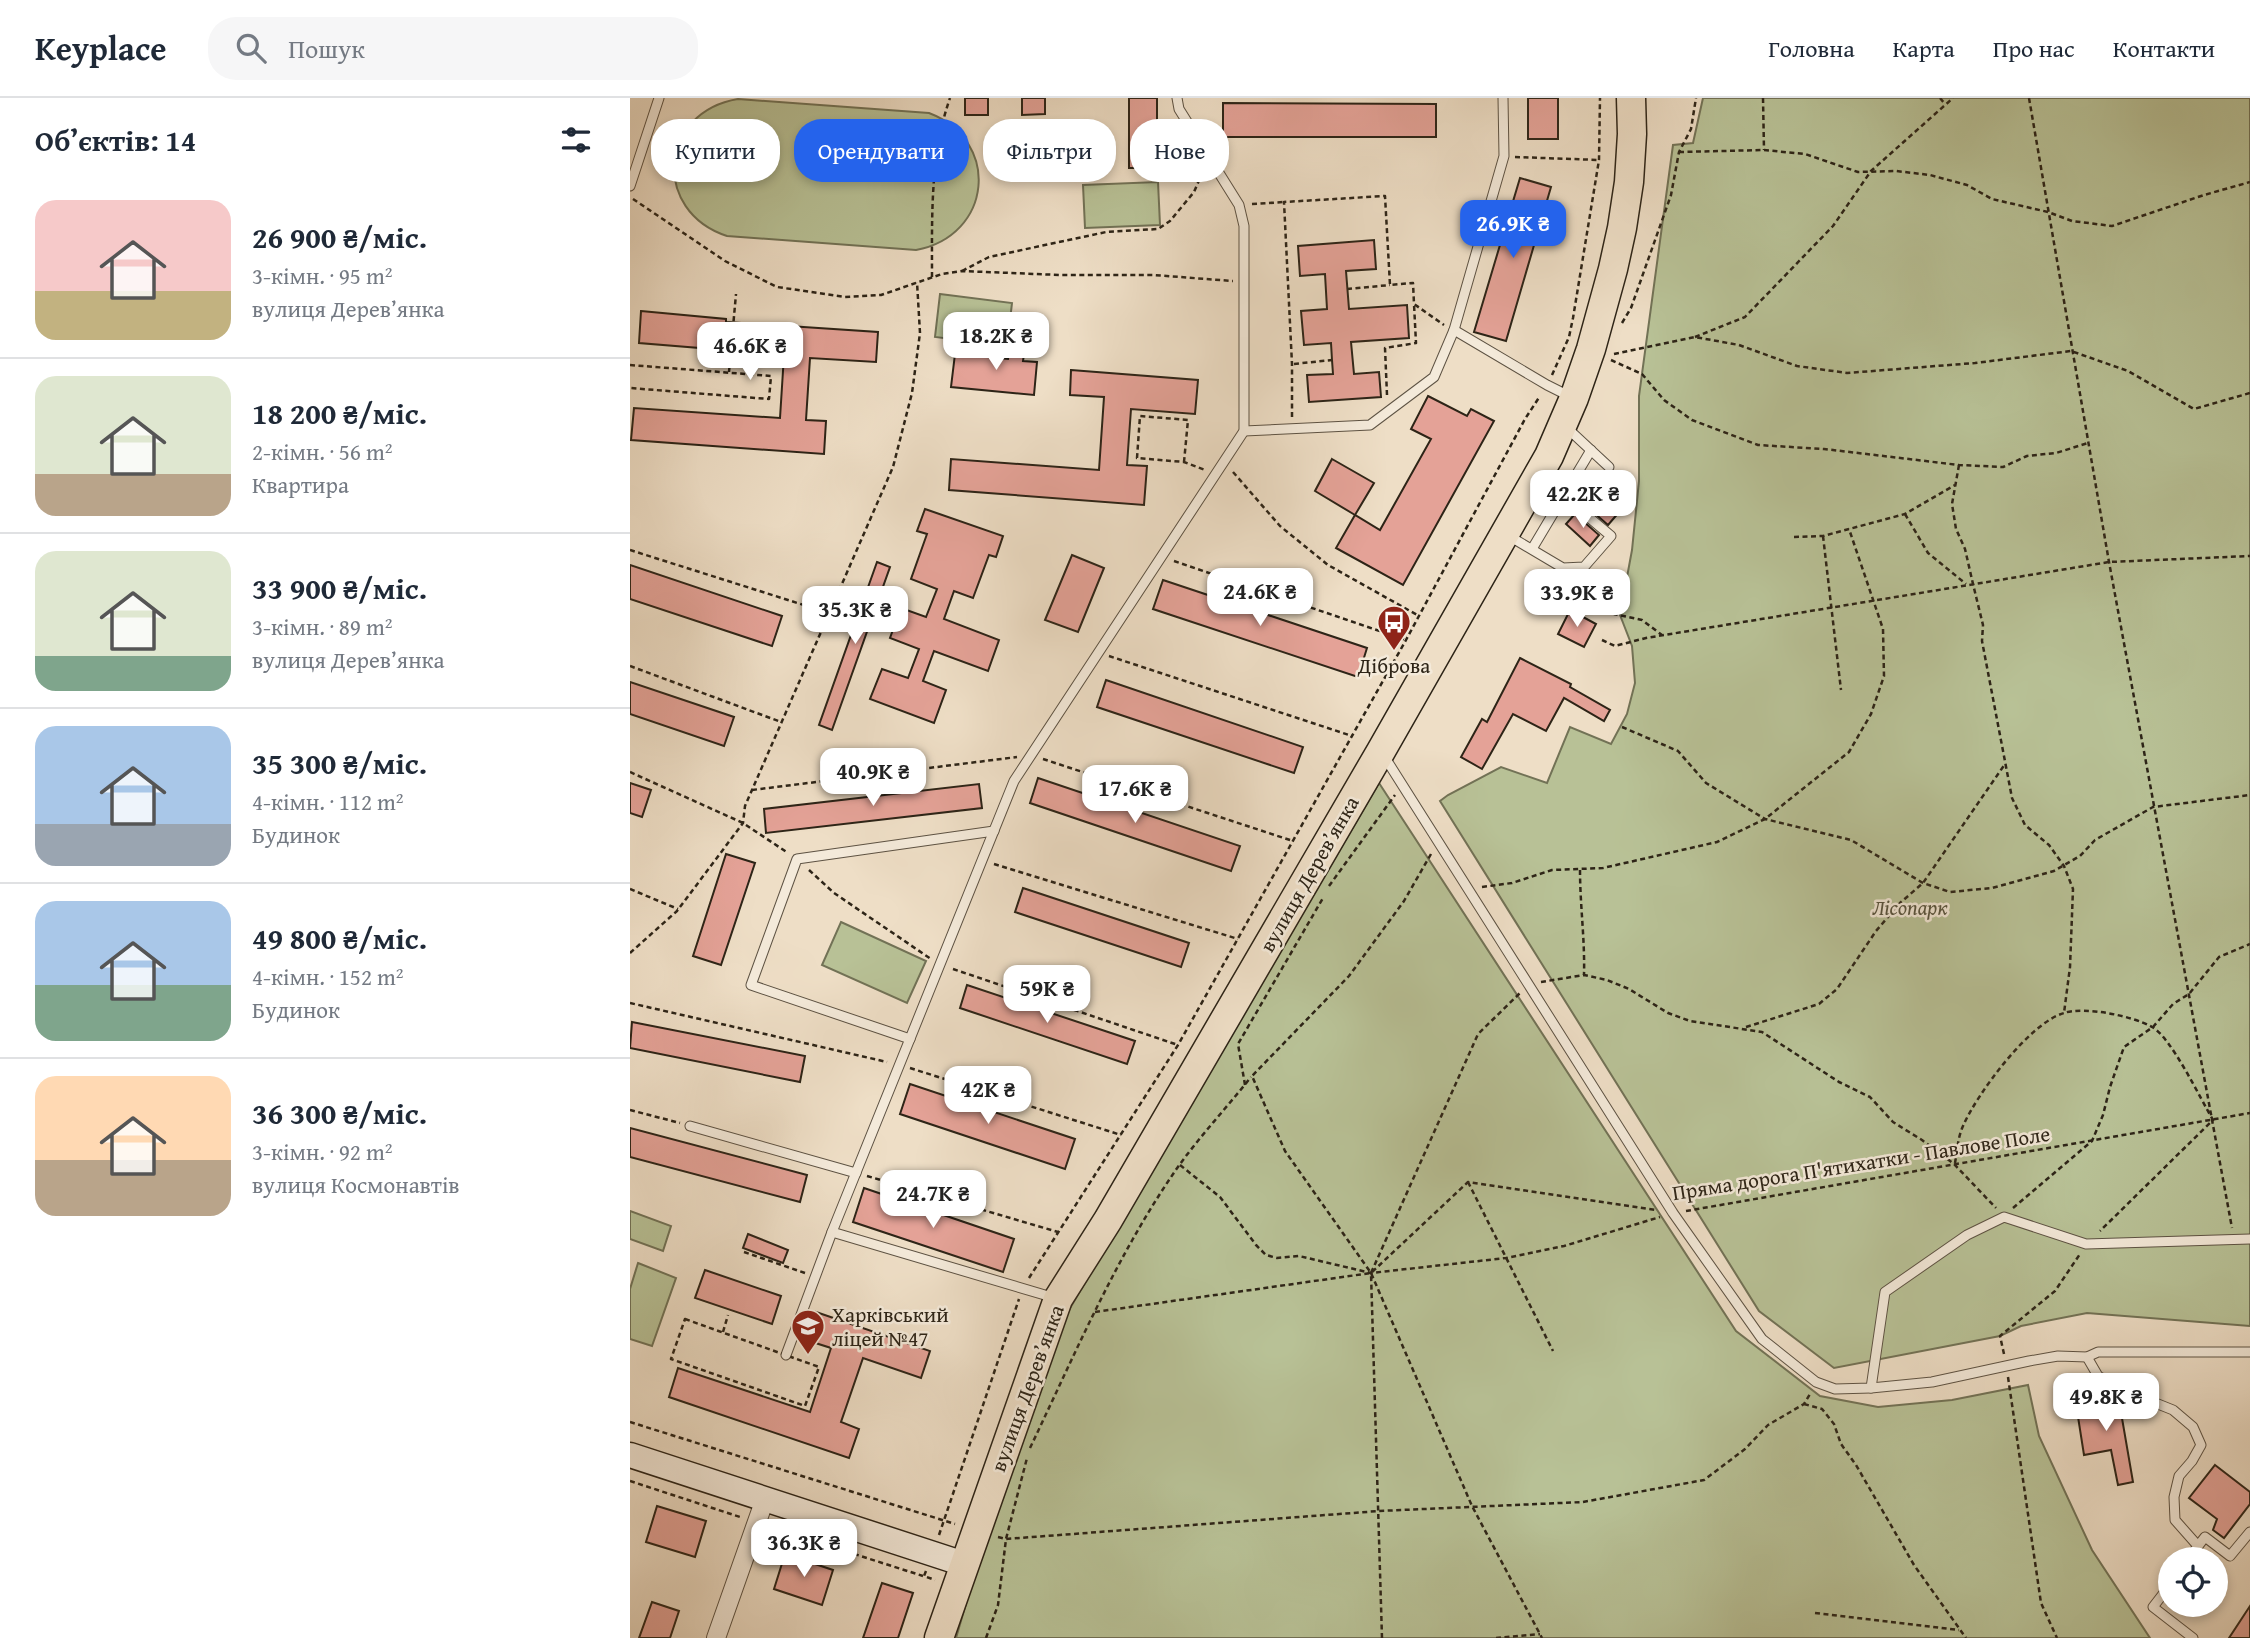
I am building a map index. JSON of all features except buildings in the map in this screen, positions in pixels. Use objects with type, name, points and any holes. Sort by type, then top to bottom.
[{"type":"main road","name":"вулиця Дерев’янка","points":[[939,1638],[1058,1299],[1108,1220],[1381,751],[1538,475],[1563,424],[1602,313],[1622,228],[1632,134],[1631,98]]},
{"type":"street","points":[[630,1455],[765,1499],[928,1565],[964,1564]]},
{"type":"street","points":[[716,1638],[765,1499]]},
{"type":"lane","points":[[630,184],[659,98]]},
{"type":"lane","points":[[1178,98],[1179,109],[1185,119]]},
{"type":"lane","points":[[1244,431],[1370,425],[1434,377],[1454,330],[1504,156],[1503,98]]},
{"type":"lane","points":[[786,1355],[832,1232],[1014,781],[1244,431],[1244,226],[1239,205],[1224,182]]},
{"type":"lane","points":[[1454,330],[1574,398]]},
{"type":"lane","points":[[1563,424],[1609,467]]},
{"type":"lane","points":[[1532,549],[1591,450]]},
{"type":"lane","points":[[1505,533],[1563,568],[1584,567],[1611,536],[1538,475]]},
{"type":"lane","points":[[1381,751],[1673,1213],[1762,1339],[1816,1382],[1835,1389],[1932,1382],[2057,1356],[2087,1357],[2098,1352],[2250,1352]]},
{"type":"lane","points":[[910,1039],[751,985],[797,859],[994,831]]},
{"type":"lane","points":[[690,1126],[856,1173]]},
{"type":"lane","points":[[1871,1388],[1885,1292],[1967,1235],[2004,1217],[2086,1244],[2250,1239]]},
{"type":"lane","points":[[832,1232],[1058,1299]]},
{"type":"lane","points":[[2087,1357],[2098,1376],[2123,1390],[2173,1410],[2193,1427],[2201,1444],[2192,1461],[2179,1476],[2174,1497],[2175,1520],[2198,1546],[2205,1537],[2230,1556],[2250,1532]]},
{"type":"lane","points":[[2166,1617],[2193,1638]]},
{"type":"path","points":[[932,277],[933,182],[941,125],[950,98]]},
{"type":"path","points":[[928,1565],[1023,1288],[1178,1045],[1406,640],[1525,419],[1547,385],[1569,337],[1599,160],[1600,98]]},
{"type":"path","points":[[1617,332],[1631,308],[1671,195],[1679,152],[1691,129],[1696,98]]},
{"type":"path","points":[[1763,98],[1764,150]]},
{"type":"path","points":[[1940,98],[1945,104]]},
{"type":"path","points":[[1953,98],[1871,172],[1833,226],[1745,317],[1695,337],[1603,356],[1642,374],[1664,400],[1692,420],[1758,444],[1959,465],[2003,467],[2027,456],[2056,453],[2088,443]]},
{"type":"path","points":[[2029,98],[2071,351],[2234,1238]]},
{"type":"path","points":[[1679,152],[1764,150],[1805,154],[1858,172],[1930,175],[1967,185],[1992,199],[2048,212],[2072,221],[2112,226],[2250,181]]},
{"type":"path","points":[[1504,156],[1599,160]]},
{"type":"path","points":[[962,271],[989,257],[1106,232],[1158,229],[1170,221],[1194,192],[1198,182]]},
{"type":"path","points":[[1239,205],[1385,196],[1390,285]]},
{"type":"path","points":[[630,197],[725,261],[776,287],[845,297],[881,295],[932,277],[962,271],[1153,275],[1243,281]]},
{"type":"path","points":[[1284,202],[1292,364],[1292,428]]},
{"type":"path","points":[[630,953],[678,909],[743,823],[745,806],[893,467],[912,393],[920,333],[917,282]]},
{"type":"path","points":[[1347,289],[1413,283],[1416,344],[1385,348],[1390,409]]},
{"type":"path","points":[[729,373],[736,293]]},
{"type":"path","points":[[1414,303],[1436,321],[1454,330]]},
{"type":"path","points":[[1695,337],[1740,345],[1797,366],[1847,373],[1975,363],[2071,351],[2128,371],[2194,409],[2250,393]]},
{"type":"path","points":[[1292,364],[1332,360]]},
{"type":"path","points":[[630,365],[771,376],[769,399],[630,388]]},
{"type":"path","points":[[1184,462],[1188,420],[1140,416],[1137,458],[1184,462],[1215,474]]},
{"type":"path","points":[[1224,461],[1280,526],[1328,565],[1419,616]]},
{"type":"path","points":[[1959,465],[1952,504],[1983,625],[1982,641],[2012,798],[2025,825],[2049,845],[2064,866],[2073,889],[2072,939],[2064,1013]]},
{"type":"path","points":[[1794,537],[1823,536],[1905,514],[1955,485]]},
{"type":"path","points":[[1905,514],[1928,553],[1968,585]]},
{"type":"path","points":[[1468,890],[1513,883],[1552,870],[1603,868],[1717,842],[1765,819],[1849,751],[1871,714],[1884,676],[1883,629],[1849,529]]},
{"type":"path","points":[[1823,536],[1841,690]]},
{"type":"path","points":[[630,550],[829,613]]},
{"type":"path","points":[[1161,556],[1406,640]]},
{"type":"path","points":[[1602,640],[1615,646],[1662,635],[2109,562],[2250,556]]},
{"type":"path","points":[[1563,568],[1601,607],[1614,614],[1642,620],[1662,635]]},
{"type":"path","points":[[1098,652],[1352,736]]},
{"type":"path","points":[[630,666],[782,723]]},
{"type":"path","points":[[1622,727],[1678,751],[1706,783],[1765,819],[1851,839],[1923,883],[1950,892],[1992,888],[2054,871],[2080,856],[2095,840],[2153,807],[2250,795]]},
{"type":"path","points":[[752,790],[1031,755],[1293,841]]},
{"type":"path","points":[[1743,1028],[1819,1004],[1837,989],[1876,931],[1900,902],[1923,883],[2005,764]]},
{"type":"path","points":[[630,772],[743,823]]},
{"type":"path","points":[[1329,886],[1403,784]]},
{"type":"path","points":[[986,1638],[998,1605],[1006,1539],[1028,1453],[1129,1245],[1180,1165],[1252,1076],[1349,976],[1404,901],[1438,842]]},
{"type":"path","points":[[982,861],[1238,939]]},
{"type":"path","points":[[1580,869],[1584,975]]},
{"type":"path","points":[[630,889],[678,909]]},
{"type":"path","points":[[1245,1085],[1238,1044],[1323,897]]},
{"type":"path","points":[[1382,1638],[1371,1273],[1478,1034],[1529,984],[1584,975],[1629,989],[1668,1013],[1690,1021],[1762,1032],[1839,1082],[1870,1097],[1893,1122],[1954,1164],[2004,1217],[2028,1193],[2092,1141],[2104,1115],[2110,1087],[2124,1047],[2153,1027],[2173,1004],[2189,993],[2220,957],[2250,944]]},
{"type":"path","points":[[630,1003],[900,1065],[1121,1135]]},
{"type":"path","points":[[1954,1164],[1961,1129],[1979,1096],[2037,1029],[2064,1013],[2105,1011],[2153,1027],[2171,1046],[2213,1120]]},
{"type":"path","points":[[1252,1076],[1285,1151],[1371,1273],[1472,1506],[1541,1636],[1496,1638]]},
{"type":"path","points":[[630,1110],[690,1126]]},
{"type":"path","name":"Пряма дорога П'ятихатки - Павлове Поле","points":[[1468,1182],[1673,1213],[2250,1113]]},
{"type":"path","points":[[2057,1638],[2041,1603],[2000,1336],[2055,1291],[2086,1244],[2213,1120]]},
{"type":"path","points":[[1180,1165],[1220,1197],[1266,1255],[1277,1258],[1299,1256],[1371,1273]]},
{"type":"path","points":[[856,1173],[1058,1232]]},
{"type":"path","points":[[1371,1273],[1468,1182],[1553,1351]]},
{"type":"path","points":[[1095,1312],[1371,1273],[1506,1258],[1564,1246],[1673,1213]]},
{"type":"path","points":[[744,1252],[815,1276]]},
{"type":"path","points":[[723,1332],[728,1315]]},
{"type":"path","points":[[685,1319],[786,1355],[819,1367],[805,1406],[671,1359],[685,1319]]},
{"type":"path","points":[[996,1537],[1006,1539],[1380,1511],[1583,1502],[1704,1480],[1745,1449],[1768,1425],[1804,1404],[1822,1409],[1834,1424],[1841,1444],[1863,1476],[1914,1565],[1968,1638]]},
{"type":"path","points":[[630,1422],[944,1521]]},
{"type":"path","points":[[630,1481],[756,1522],[928,1565],[939,1581]]},
{"type":"path","points":[[1815,1612],[1961,1630]]},
{"type":"green space","name":"Лісопарк","points":[[1703,98],[2250,98],[2250,1326],[2087,1313],[2021,1326],[2000,1336],[1834,1368],[1759,1311],[1440,801],[1501,767],[1547,783],[1570,727],[1611,744],[1627,714],[1635,683],[1632,646],[1620,615],[1632,550],[1639,481],[1639,396],[1673,145],[1693,143]]},
{"type":"green space","points":[[738,99],[929,113],[940,119],[794,119],[794,182],[969,182],[969,146],[977,165],[978,187],[973,208],[960,227],[941,241],[916,250],[727,236],[702,223],[686,206],[676,182],[780,182],[780,119],[696,119],[712,108]]},
{"type":"green space","points":[[1158,182],[1160,225],[1085,228],[1083,185]]},
{"type":"green space","points":[[940,294],[1012,303],[1007,346],[935,337]]},
{"type":"green space","points":[[1379,783],[1736,1331],[1820,1396],[1878,1407],[1952,1400],[2028,1385],[2039,1436],[2092,1550],[2150,1638],[956,1638],[986,1535],[1059,1327]]},
{"type":"green space","points":[[841,922],[926,961],[907,1003],[822,965]]},
{"type":"green space","points":[[630,1211],[671,1226],[663,1251],[630,1239]]},
{"type":"green space","points":[[638,1263],[676,1278],[652,1346],[630,1339],[630,1289]]},
{"type":"place","name":"Діброва","points":[[1394,652]]},
{"type":"place","name":"Харківський ліцей №47","points":[[808,1356]]}]
